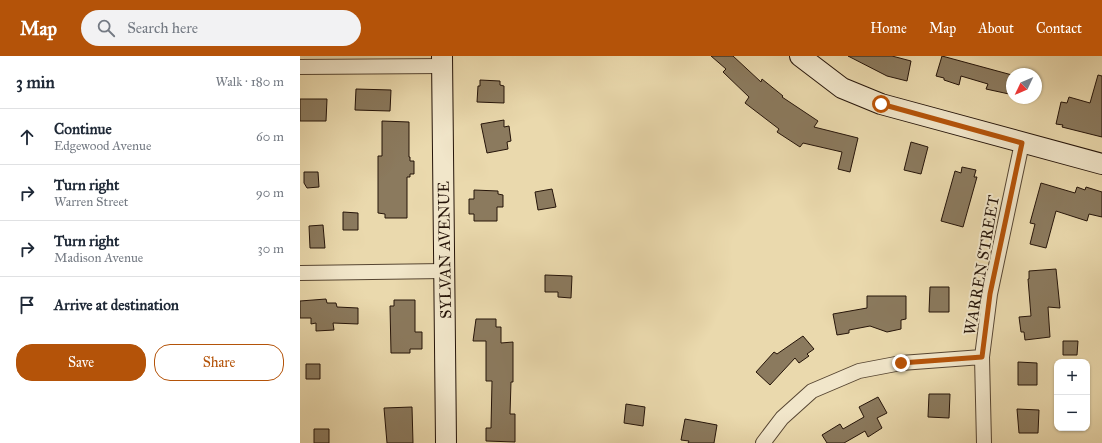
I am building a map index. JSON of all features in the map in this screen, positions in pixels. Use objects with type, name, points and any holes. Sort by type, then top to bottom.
[{"type":"street","points":[[800,56],[842,88],[881,104],[1102,164]]},
{"type":"street","points":[[300,67],[442,61]]},
{"type":"street","name":"SYLVAN AVENUE","points":[[442,61],[446,443]]},
{"type":"street","name":"WARREN STREET","points":[[984,443],[982,357],[990,294],[1022,143]]},
{"type":"street","points":[[300,273],[444,271]]},
{"type":"street","points":[[763,443],[782,418],[812,391],[859,371],[901,363],[982,357]]},
{"type":"building","points":[[711,56],[733,56],[761,82],[762,79],[783,96],[782,97],[818,121],[814,127],[858,138],[850,172],[838,169],[842,152],[803,143],[800,147],[777,132],[779,129],[745,103],[749,97],[723,72],[726,69]]},
{"type":"building","points":[[848,56],[892,56],[911,61],[907,81],[887,76]]},
{"type":"building","points":[[942,56],[1006,73],[1006,93],[986,89],[988,84],[961,76],[959,85],[936,76]]},
{"type":"building","points":[[1098,75],[1102,76],[1102,137],[1062,127],[1063,125],[1056,124],[1061,102],[1067,103],[1069,97],[1090,103]]},
{"type":"building","points":[[480,80],[500,81],[500,85],[504,86],[504,103],[477,102]]},
{"type":"building","points":[[356,89],[391,90],[390,111],[355,110]]},
{"type":"building","points":[[300,99],[327,99],[326,121],[300,121]]},
{"type":"building","points":[[504,120],[504,127],[509,126],[511,141],[507,142],[508,149],[487,153],[481,124]]},
{"type":"building","points":[[382,121],[409,122],[409,157],[410,161],[414,161],[414,174],[410,174],[410,177],[407,177],[407,218],[385,218],[385,214],[378,213],[378,156],[382,156]]},
{"type":"building","points":[[911,142],[928,147],[921,174],[904,170]]},
{"type":"building","points":[[962,167],[976,170],[974,177],[977,177],[963,227],[941,221],[955,171],[961,173]]},
{"type":"building","points":[[304,172],[318,172],[319,187],[307,188],[304,183]]},
{"type":"building","points":[[1041,183],[1075,193],[1077,187],[1085,190],[1086,187],[1102,192],[1102,217],[1089,214],[1087,221],[1056,211],[1046,248],[1030,244],[1035,224],[1030,223]]},
{"type":"building","points":[[552,189],[556,207],[538,210],[535,192]]},
{"type":"building","points":[[474,190],[498,191],[498,194],[503,195],[503,207],[497,207],[497,221],[474,221],[474,214],[469,214],[469,199],[474,199]]},
{"type":"building","points":[[343,212],[358,213],[358,230],[343,230]]},
{"type":"building","points":[[323,225],[325,248],[310,248],[309,226]]},
{"type":"building","points":[[1056,269],[1060,308],[1048,307],[1050,337],[1025,340],[1024,332],[1021,332],[1019,317],[1031,316],[1028,279],[1029,271]]},
{"type":"building","points":[[545,275],[572,276],[571,298],[558,297],[558,292],[545,292]]},
{"type":"building","points":[[930,287],[949,287],[949,312],[929,312]]},
{"type":"building","points":[[867,296],[906,296],[906,319],[901,320],[901,329],[887,332],[870,326],[849,330],[849,333],[837,335],[833,314],[867,308]]},
{"type":"building","points":[[326,299],[327,303],[336,303],[337,307],[358,308],[358,324],[333,323],[334,330],[316,331],[316,323],[311,324],[311,318],[300,318],[300,301]]},
{"type":"building","points":[[394,300],[415,300],[415,332],[422,332],[422,349],[410,349],[410,353],[391,353],[390,306],[394,306]]},
{"type":"building","points":[[476,319],[496,319],[496,327],[501,327],[501,343],[513,342],[513,382],[511,382],[510,414],[515,414],[515,442],[486,441],[486,428],[491,428],[492,381],[486,381],[486,341],[473,341]]},
{"type":"building","points":[[803,336],[814,349],[807,354],[809,356],[799,363],[795,358],[770,385],[756,372],[774,352],[777,354]]},
{"type":"building","points":[[1063,341],[1078,341],[1077,355],[1063,355]]},
{"type":"building","points":[[1018,362],[1037,363],[1037,385],[1018,385]]},
{"type":"building","points":[[306,364],[320,364],[320,379],[306,379]]},
{"type":"building","points":[[929,394],[950,394],[949,418],[928,417]]},
{"type":"building","points":[[878,397],[887,413],[877,418],[882,428],[868,437],[865,431],[844,443],[827,443],[822,435],[840,424],[843,429],[864,417],[859,407]]},
{"type":"building","points":[[626,404],[645,407],[643,426],[624,423]]},
{"type":"building","points":[[412,407],[413,443],[387,443],[384,408]]},
{"type":"building","points":[[1017,409],[1039,410],[1038,433],[1019,433]]},
{"type":"building","points":[[685,419],[717,425],[714,443],[688,443],[689,441],[681,440]]},
{"type":"building","points":[[314,429],[329,429],[329,443],[314,443]]},
{"type":"route","points":[[881,104],[1022,143],[990,294],[982,357],[901,363]]}]
